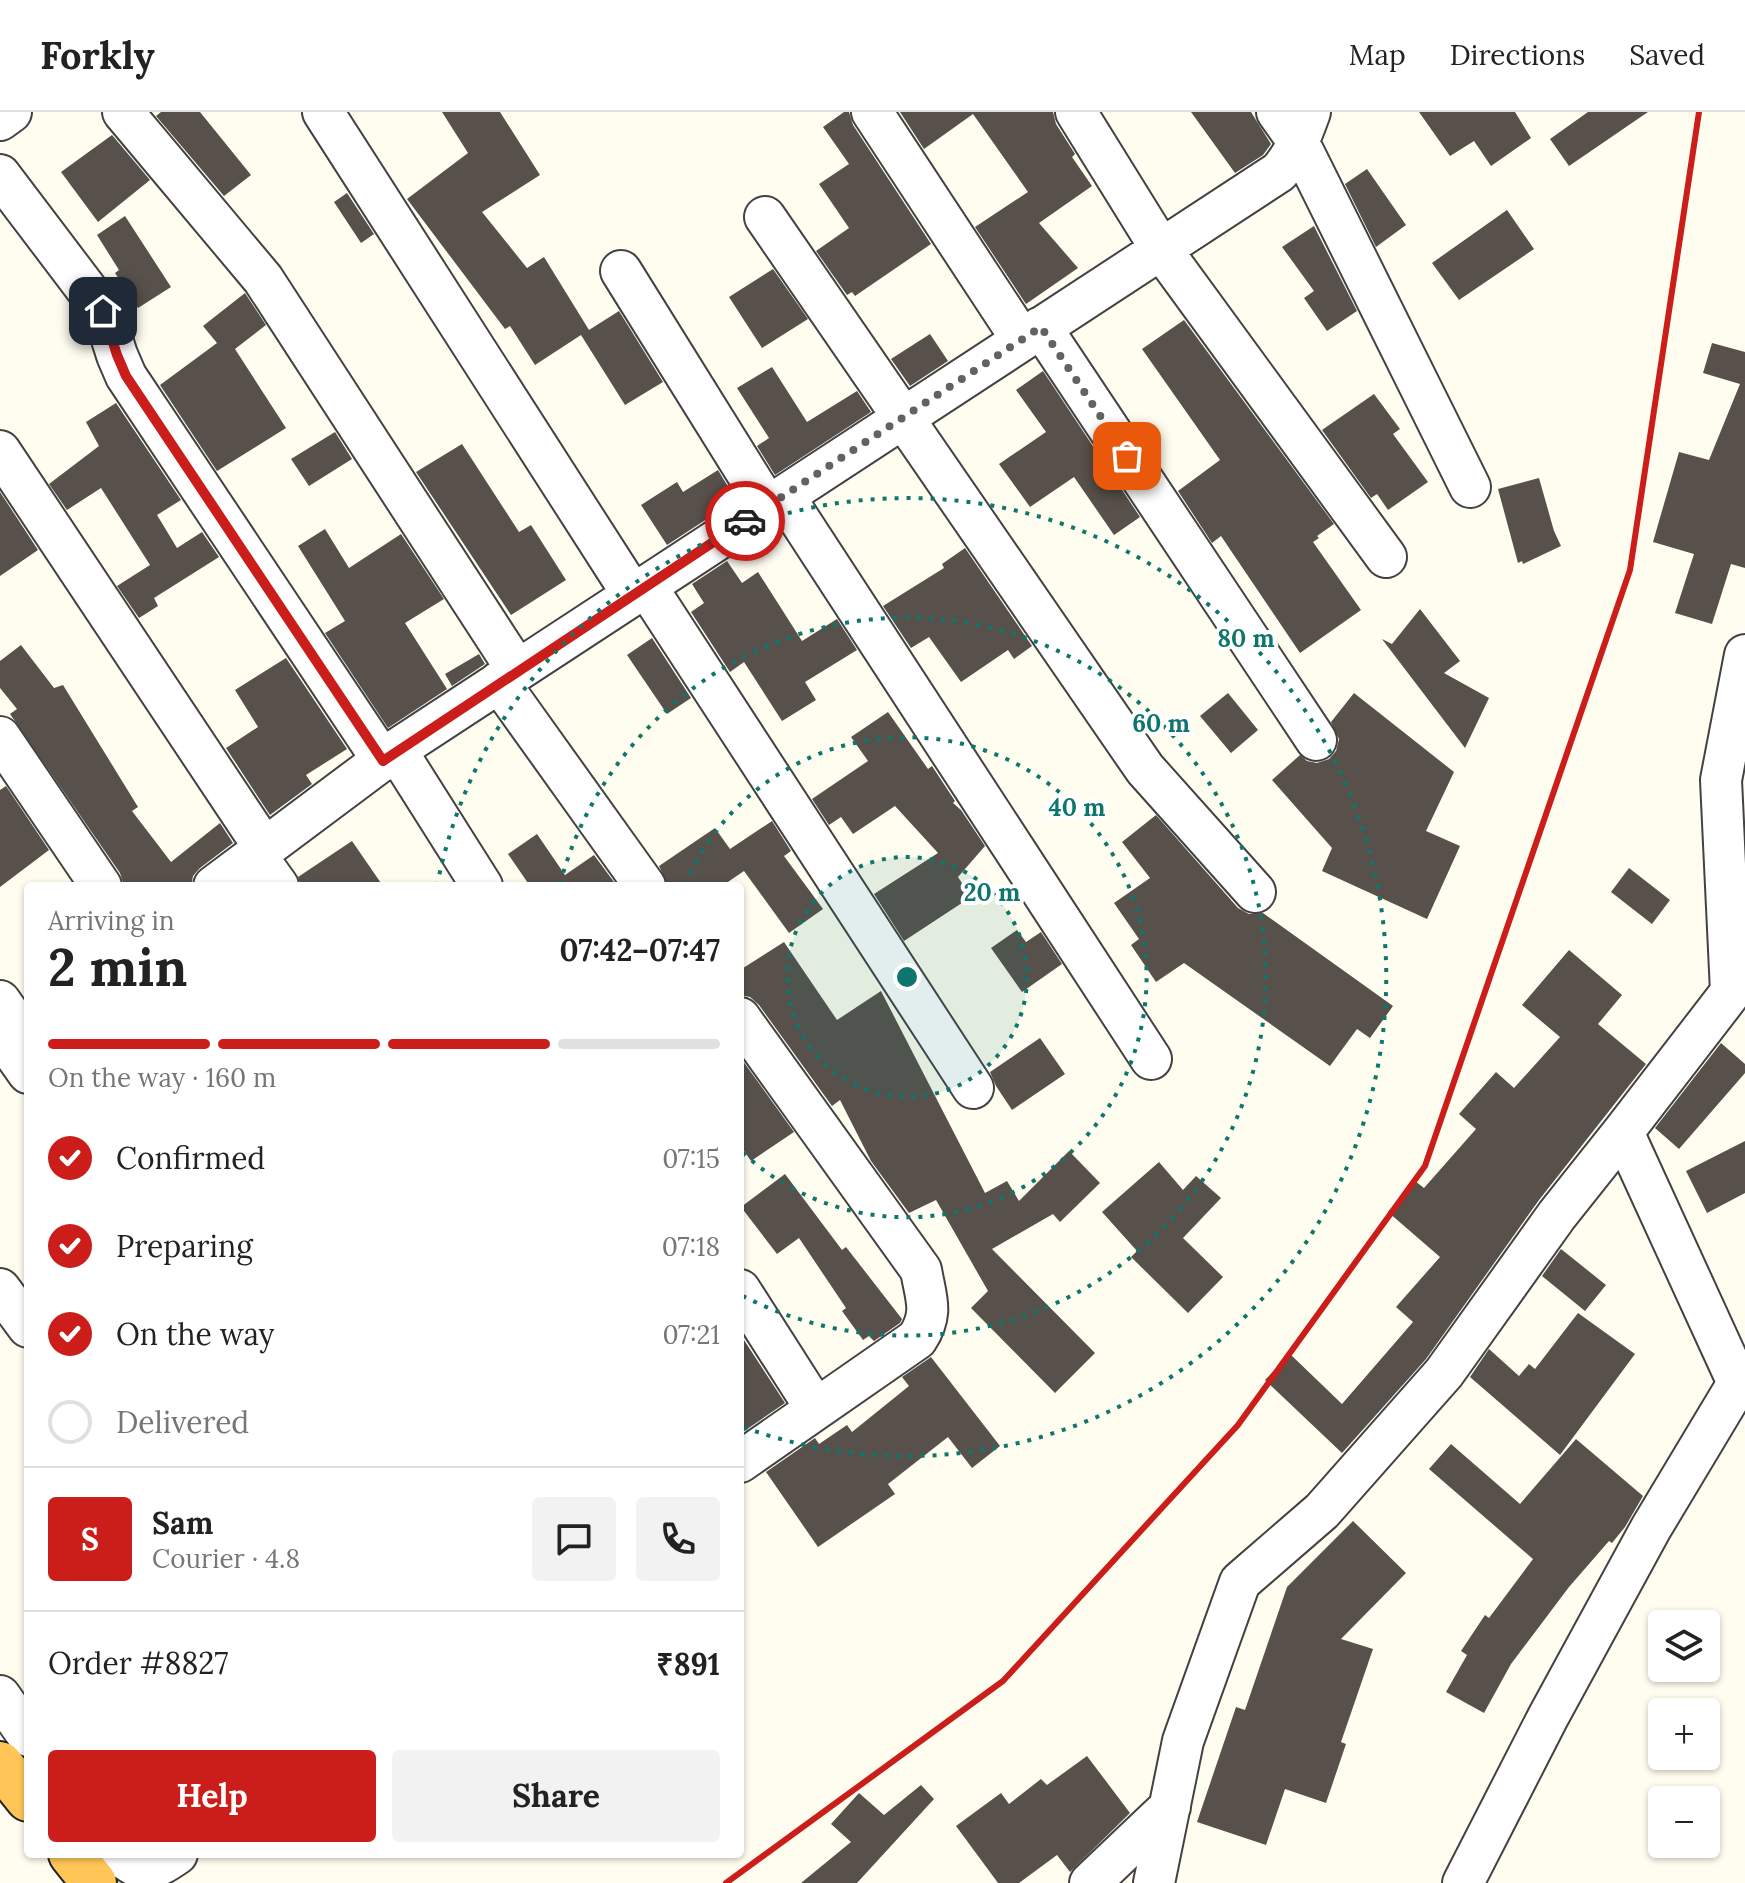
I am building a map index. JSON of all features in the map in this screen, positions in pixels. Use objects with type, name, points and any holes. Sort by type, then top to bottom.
[{"type":"highway","points":[[0,1764],[24,1794]]},
{"type":"highway","points":[[74,1858],[94,1883]]},
{"type":"street","points":[[0,120],[11,112]]},
{"type":"street","points":[[123,112],[263,279],[508,676],[642,882]]},
{"type":"street","points":[[323,112],[973,1088]]},
{"type":"street","points":[[872,112],[1032,334],[1316,740]]},
{"type":"street","points":[[1076,112],[1161,249],[1386,557]]},
{"type":"street","points":[[223,882],[266,863],[389,755],[1279,172],[1290,160],[1295,122]]},
{"type":"street","points":[[1295,122],[1470,487]]},
{"type":"street","points":[[0,175],[103,311],[126,376],[479,882]]},
{"type":"street","points":[[765,217],[1145,769],[1255,892]]},
{"type":"street","points":[[621,271],[1151,1059]]},
{"type":"street","points":[[0,451],[266,863]]},
{"type":"street","points":[[1154,1883],[1183,1741],[1240,1582],[1322,1511],[1444,1373],[1557,1215],[1738,981],[1721,780],[1745,655]]},
{"type":"street","points":[[0,737],[98,882]]},
{"type":"street","points":[[744,1024],[921,1270],[928,1308],[927,1323],[917,1339],[744,1459]]},
{"type":"street","points":[[1463,1883],[1548,1717],[1651,1528],[1742,1381],[1623,1132]]},
{"type":"street","points":[[0,1289],[24,1322]]},
{"type":"street","points":[[744,1296],[816,1409]]},
{"type":"street","points":[[0,1696],[24,1730]]},
{"type":"street","points":[[1090,1883],[1170,1807]]},
{"type":"street","points":[[123,1858],[145,1870],[160,1866],[171,1858]]},
{"type":"building","points":[[161,112],[200,112],[251,175],[224,196],[156,116]]},
{"type":"building","points":[[442,112],[500,112],[540,175],[482,212],[527,268],[544,257],[589,330],[619,311],[663,382],[625,405],[581,335],[535,365],[510,326],[505,329],[407,199],[468,153]]},
{"type":"building","points":[[844,112],[849,112],[853,125],[931,244],[855,296],[852,292],[847,295],[816,251],[849,228],[819,184],[849,164],[823,127]]},
{"type":"building","points":[[900,112],[1053,112],[1056,124],[1075,154],[1072,157],[1092,186],[1039,223],[1078,268],[1026,304],[975,227],[1028,192],[973,114],[924,149]]},
{"type":"building","points":[[1191,112],[1251,112],[1271,144],[1263,155],[1235,173]]},
{"type":"building","points":[[1419,112],[1515,112],[1531,138],[1491,166],[1474,141],[1450,156]]},
{"type":"building","points":[[1588,112],[1648,112],[1569,166],[1550,139]]},
{"type":"building","points":[[112,135],[150,180],[98,222],[61,172]]},
{"type":"building","points":[[1367,169],[1406,225],[1376,247],[1345,184]]},
{"type":"building","points":[[347,193],[374,234],[361,243],[334,202]]},
{"type":"building","points":[[1507,210],[1534,249],[1459,300],[1432,263]]},
{"type":"building","points":[[125,216],[171,287],[138,308],[115,273],[119,270],[97,235]]},
{"type":"building","points":[[1314,226],[1357,311],[1327,331],[1304,298],[1314,291],[1282,247]]},
{"type":"building","points":[[773,269],[808,319],[762,348],[729,297]]},
{"type":"building","points":[[245,293],[266,325],[235,349],[286,428],[217,471],[160,385],[217,343],[203,326]]},
{"type":"building","points":[[1184,320],[1334,524],[1313,542],[1361,610],[1300,653],[1221,536],[1212,543],[1178,491],[1220,460],[1142,349]]},
{"type":"building","points":[[930,334],[948,361],[910,386],[891,359]]},
{"type":"building","points":[[1712,343],[1745,352],[1745,568],[1731,564],[1712,624],[1675,613],[1694,554],[1653,542],[1679,452],[1709,460],[1740,384],[1703,373]]},
{"type":"building","points":[[772,367],[807,422],[857,391],[871,412],[775,475],[757,446],[769,438],[737,388]]},
{"type":"building","points":[[1043,371],[1140,517],[1114,535],[1074,477],[1030,507],[999,464],[1046,432],[1016,390]]},
{"type":"building","points":[[1374,394],[1400,429],[1393,434],[1428,482],[1388,510],[1377,494],[1371,498],[1322,430]]},
{"type":"building","points":[[116,403],[181,500],[157,515],[177,548],[202,532],[219,557],[154,598],[158,606],[139,618],[117,586],[150,565],[101,488],[67,510],[49,484],[99,446],[86,422]]},
{"type":"building","points":[[335,432],[352,459],[309,486],[291,459]]},
{"type":"building","points":[[462,444],[519,532],[531,525],[566,580],[511,615],[416,472]]},
{"type":"building","points":[[718,470],[736,500],[667,545],[641,505],[677,482],[683,492]]},
{"type":"building","points":[[1539,478],[1561,546],[1523,564],[1522,561],[1518,563],[1498,489]]},
{"type":"building","points":[[0,492],[38,550],[0,576]]},
{"type":"building","points":[[325,529],[349,568],[401,534],[444,599],[405,623],[447,689],[388,728],[325,633],[345,621],[298,546]]},
{"type":"building","points":[[965,548],[1032,646],[1014,659],[1008,650],[961,682],[929,637],[911,648],[883,606],[944,568],[942,564]]},
{"type":"building","points":[[727,561],[742,583],[758,572],[802,641],[837,619],[857,650],[805,682],[816,700],[782,721],[744,662],[730,672],[691,612],[704,603],[692,584]]},
{"type":"building","points":[[1420,609],[1460,661],[1444,673],[1489,698],[1465,748],[1382,639],[1392,644]]},
{"type":"building","points":[[652,638],[691,698],[667,714],[627,655]]},
{"type":"building","points":[[21,645],[54,688],[63,685],[138,807],[132,811],[171,862],[220,823],[233,843],[200,868],[192,882],[123,882],[120,873],[10,714],[17,709],[0,688],[0,661]]},
{"type":"building","points":[[479,654],[485,664],[452,686],[445,674]]},
{"type":"building","points":[[286,658],[347,749],[306,775],[312,784],[270,815],[226,748],[258,727],[235,690]]},
{"type":"building","points":[[1228,693],[1258,730],[1231,753],[1200,716]]},
{"type":"building","points":[[1354,693],[1454,772],[1426,831],[1460,846],[1427,919],[1322,871],[1332,848],[1272,780],[1300,755],[1307,761],[1317,763],[1329,759],[1336,751],[1339,739],[1331,722]]},
{"type":"building","points":[[888,712],[928,769],[932,766],[955,801],[953,803],[985,846],[958,877],[971,897],[904,941],[874,894],[938,853],[895,806],[853,834],[841,817],[829,825],[812,799],[868,761],[851,737]]},
{"type":"building","points":[[6,786],[49,850],[0,887],[0,790]]},
{"type":"building","points":[[1156,815],[1238,908],[1249,914],[1263,913],[1393,1006],[1370,1038],[1357,1029],[1330,1066],[1184,963],[1156,982],[1131,945],[1139,939],[1114,903],[1150,878],[1122,842]]},
{"type":"building","points":[[772,821],[791,851],[784,856],[823,909],[789,933],[744,871],[728,882],[666,882],[659,866],[715,828],[730,849]]},
{"type":"building","points":[[537,834],[565,875],[594,855],[614,882],[527,882],[508,854]]},
{"type":"building","points":[[352,841],[380,882],[300,882],[298,877]]},
{"type":"building","points":[[1629,868],[1670,900],[1652,924],[1611,892]]},
{"type":"building","points":[[1017,930],[1026,942],[1041,932],[1062,964],[1022,992],[991,948]]},
{"type":"building","points":[[784,942],[837,1020],[881,991],[985,1193],[1007,1181],[1019,1201],[1069,1151],[1100,1183],[1060,1222],[1053,1214],[992,1249],[1095,1353],[1055,1393],[971,1308],[988,1291],[936,1200],[909,1213],[871,1161],[840,1100],[832,1106],[759,1005],[744,996],[744,967]]},
{"type":"building","points":[[1569,950],[1622,995],[1598,1024],[1646,1064],[1539,1200],[1426,1359],[1342,1453],[1265,1380],[1290,1354],[1342,1404],[1413,1322],[1396,1307],[1440,1257],[1388,1212],[1415,1181],[1424,1188],[1476,1129],[1459,1114],[1496,1072],[1514,1088],[1560,1037],[1522,1005]]},
{"type":"building","points":[[1040,1038],[1065,1074],[1012,1110],[990,1072]]},
{"type":"building","points":[[1721,1043],[1745,1064],[1745,1073],[1679,1149],[1655,1128]]},
{"type":"building","points":[[744,1063],[794,1132],[751,1161],[744,1151]]},
{"type":"building","points":[[1745,1141],[1745,1193],[1707,1213],[1686,1171]]},
{"type":"building","points":[[1159,1162],[1183,1190],[1196,1176],[1221,1198],[1183,1238],[1223,1277],[1188,1313],[1131,1257],[1137,1251],[1102,1212]]},
{"type":"building","points":[[785,1174],[842,1250],[846,1247],[902,1319],[900,1323],[874,1341],[869,1336],[863,1340],[842,1311],[846,1308],[799,1238],[777,1254],[744,1211],[744,1205]]},
{"type":"building","points":[[1561,1249],[1606,1285],[1585,1311],[1542,1276]]},
{"type":"building","points":[[1578,1313],[1635,1354],[1560,1455],[1470,1377],[1489,1349],[1519,1376],[1529,1364],[1535,1369]]},
{"type":"building","points":[[744,1340],[785,1403],[744,1431]]},
{"type":"building","points":[[931,1357],[1000,1446],[972,1468],[948,1437],[888,1484],[895,1494],[818,1547],[766,1472],[815,1438],[819,1444],[847,1425],[852,1432],[909,1386],[902,1377]]},
{"type":"building","points":[[1576,1439],[1643,1496],[1625,1527],[1569,1587],[1511,1664],[1484,1713],[1446,1692],[1467,1655],[1461,1651],[1485,1615],[1489,1618],[1533,1559],[1429,1469],[1451,1444],[1520,1504]]},
{"type":"building","points":[[1353,1521],[1406,1573],[1341,1639],[1373,1649],[1341,1742],[1346,1744],[1326,1803],[1285,1789],[1266,1845],[1197,1822],[1236,1707],[1245,1710],[1287,1587]]},
{"type":"building","points":[[1087,1756],[1130,1813],[1070,1872],[1057,1855],[1019,1883],[998,1883],[956,1826],[1001,1793],[1009,1804],[1041,1779],[1047,1785]]},
{"type":"building","points":[[921,1785],[934,1799],[857,1883],[801,1883],[851,1842],[831,1824],[859,1793],[884,1815]]},
{"type":"railway","points":[[726,1883],[1003,1681],[1238,1425],[1425,1166],[1630,570],[1699,112]]},
{"type":"way so far","points":[[745,521],[1041,327],[1127,456]]},
{"type":"route","points":[[103,311],[126,376],[383,761],[745,521]]}]
